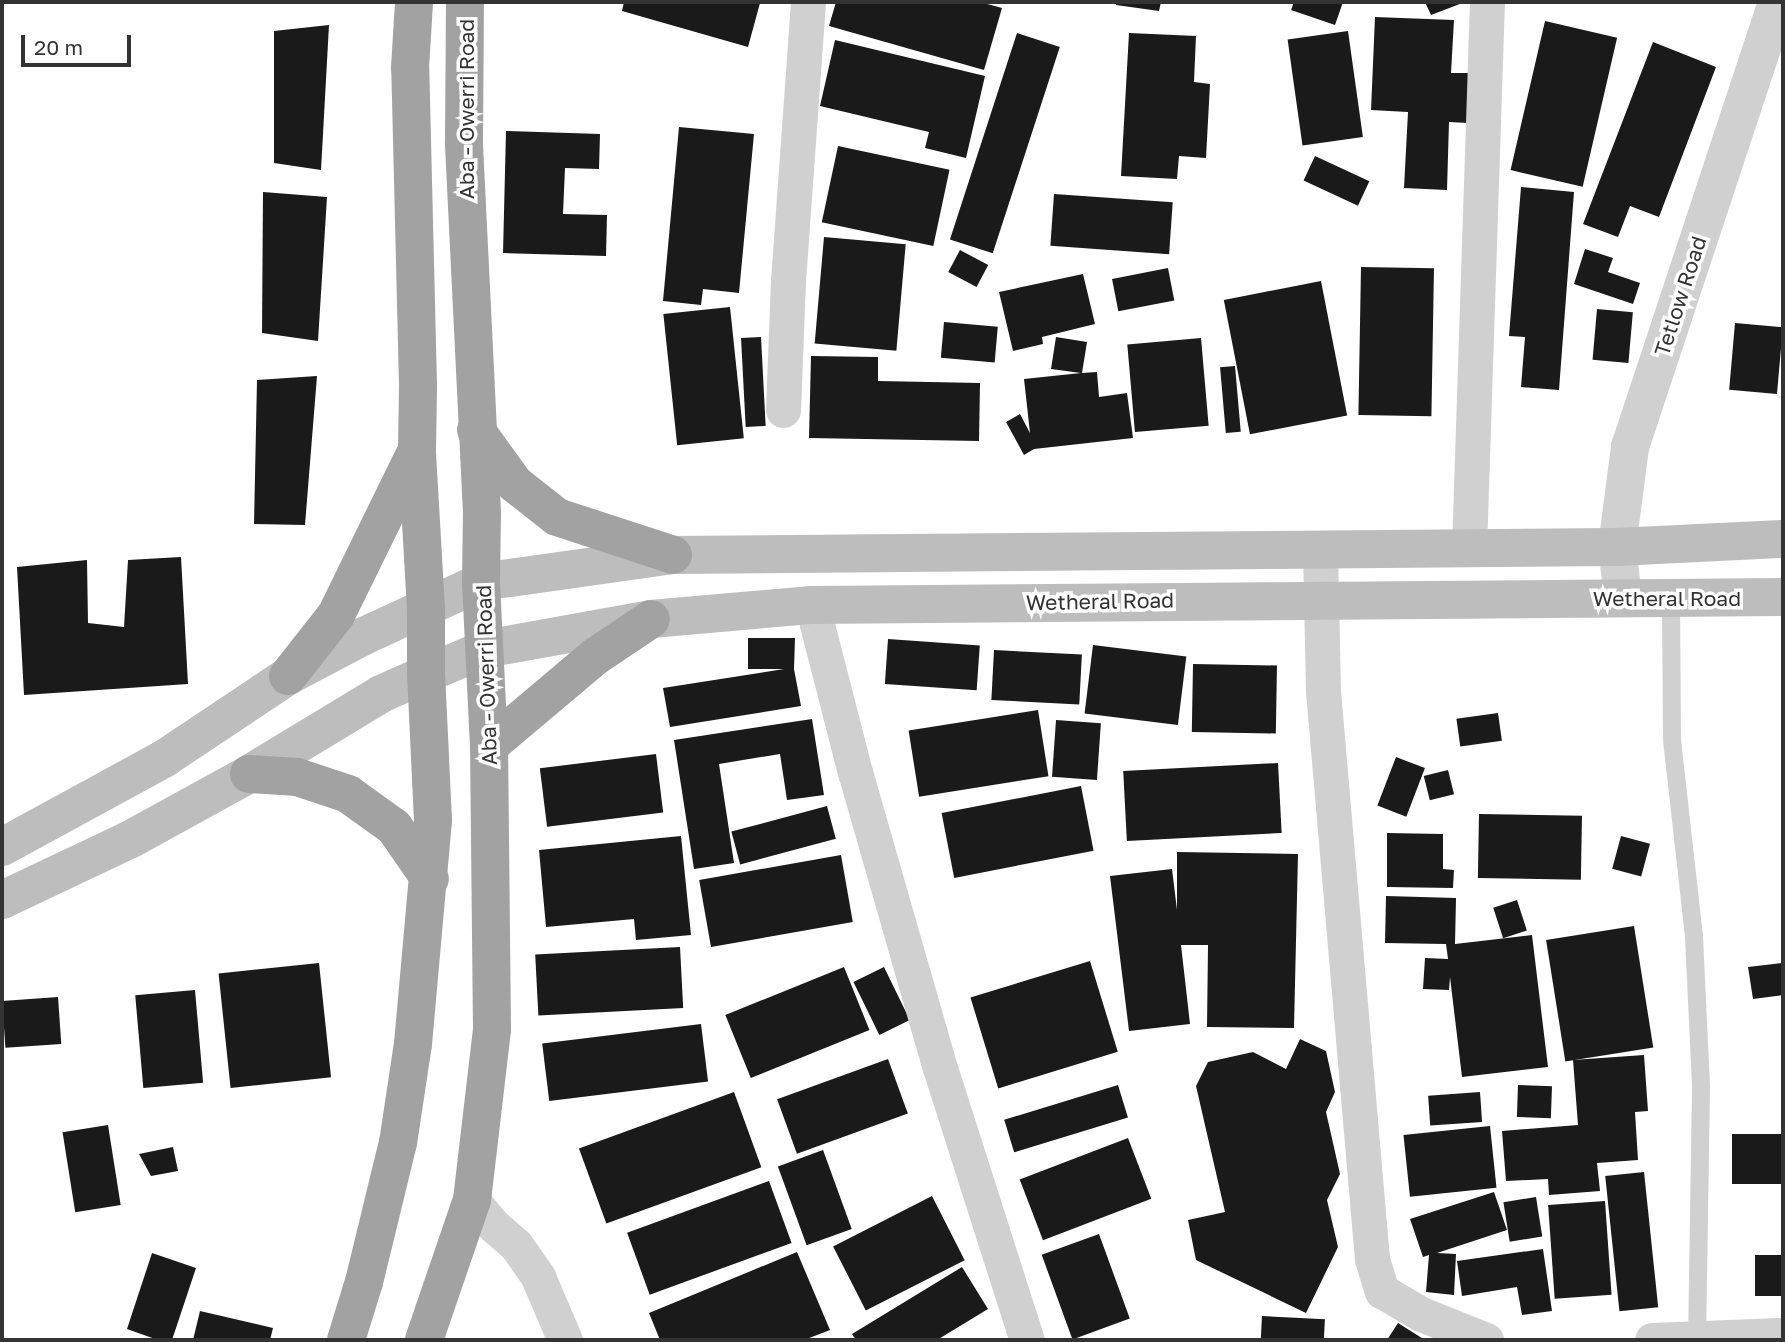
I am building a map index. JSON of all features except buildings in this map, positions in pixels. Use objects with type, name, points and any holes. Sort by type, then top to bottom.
[{"type":"highway","points":[[345,1340],[364,1282],[398,1143],[413,1044],[430,879],[433,821],[426,674],[426,608],[417,450],[410,68],[414,2]]},
{"type":"highway","name":"Aba - Owerri Road","points":[[424,1340],[472,1200],[492,1029],[489,746],[481,582],[482,513],[464,142],[465,2]]},
{"type":"highway","points":[[476,429],[515,484],[557,517],[673,555]]},
{"type":"highway","points":[[288,676],[337,615],[417,450]]},
{"type":"highway","points":[[489,746],[596,656],[651,619]]},
{"type":"highway","points":[[249,774],[297,777],[348,794],[394,827],[430,879]]},
{"type":"main road","points":[[2,847],[165,758],[243,709],[288,676],[364,636],[481,582],[673,555],[1617,547],[1783,539]]},
{"type":"main road","name":"Wetheral Road","points":[[2,900],[131,839],[249,774],[381,694],[426,674],[485,649],[651,619],[811,605],[1320,598],[1783,597]]},
{"type":"street","points":[[783,410],[788,281],[808,2]]},
{"type":"street","points":[[1469,548],[1486,2]]},
{"type":"street","name":"Tetlow Road","points":[[1623,597],[1617,547],[1630,447],[1777,2]]},
{"type":"street","points":[[1320,549],[1324,705],[1372,1259],[1382,1291],[1420,1314],[1486,1340]]},
{"type":"street","points":[[811,605],[855,772],[940,1068],[1027,1340]]},
{"type":"street","points":[[472,1200],[493,1225],[516,1245],[538,1277],[565,1340]]},
{"type":"street","points":[[1652,1340],[1783,1335]]},
{"type":"lane","points":[[1671,598],[1672,740],[1693,937],[1702,1088],[1697,1338]]}]
